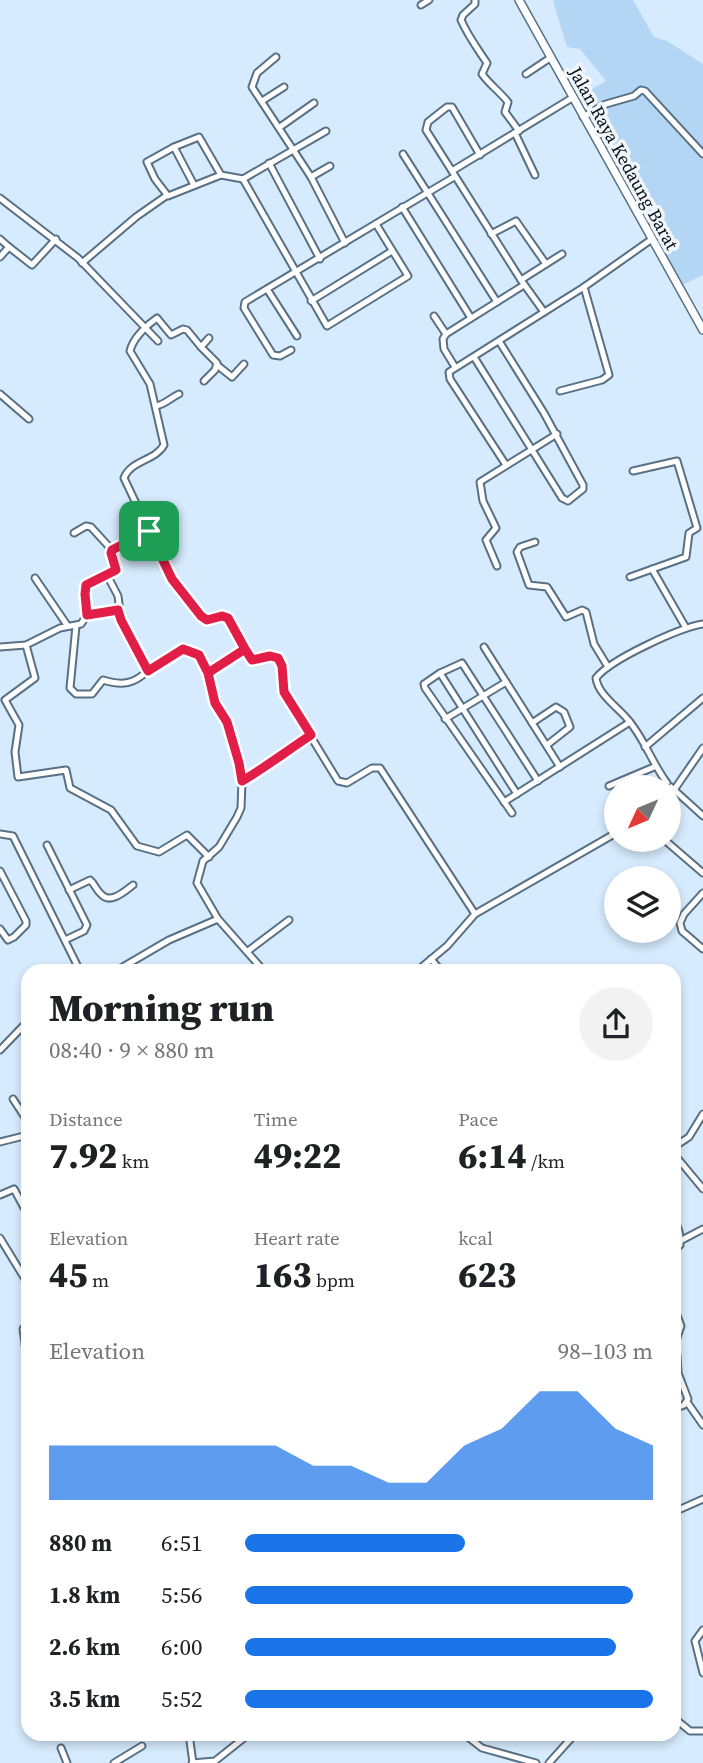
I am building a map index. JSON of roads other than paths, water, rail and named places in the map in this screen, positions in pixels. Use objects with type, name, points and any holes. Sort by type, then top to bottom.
[{"type":"street","points":[[421,5],[429,0]]},
{"type":"street","points":[[475,0],[461,20],[469,38],[486,63],[482,74],[508,102],[505,112],[517,132],[535,175]]},
{"type":"street","name":"Jalan Raya Kedaung Barat","points":[[519,0],[703,331]]},
{"type":"street","points":[[276,57],[257,73],[252,87],[295,149],[345,243]]},
{"type":"street","points":[[526,74],[550,58]]},
{"type":"street","points":[[262,101],[284,87]]},
{"type":"street","points":[[583,117],[606,104],[634,96],[641,90],[645,91],[703,154]]},
{"type":"street","points":[[291,350],[279,356],[273,355],[244,308],[245,302],[320,259],[572,98]]},
{"type":"street","points":[[280,127],[314,103]]},
{"type":"street","points":[[480,155],[454,109],[447,107],[428,122],[425,128],[453,174],[522,283],[544,312]]},
{"type":"street","points":[[82,262],[116,232],[166,196],[221,175],[243,179],[326,131]]},
{"type":"street","points":[[166,196],[147,162],[195,138],[201,138],[221,175]]},
{"type":"street","points":[[174,147],[194,185]]},
{"type":"street","points":[[403,154],[497,302]]},
{"type":"street","points":[[269,163],[320,259]]},
{"type":"street","points":[[311,177],[330,166]]},
{"type":"street","points":[[243,179],[327,326],[408,276],[376,224]]},
{"type":"street","points":[[0,199],[56,239],[82,262],[158,341]]},
{"type":"street","points":[[402,207],[471,318]]},
{"type":"street","points":[[491,234],[516,221],[546,264]]},
{"type":"street","points":[[0,239],[32,265],[56,239]]},
{"type":"street","points":[[506,466],[450,379],[449,373],[584,287],[652,239]]},
{"type":"street","points":[[0,257],[9,247]]},
{"type":"street","points":[[311,301],[392,251]]},
{"type":"street","points":[[455,367],[444,349],[443,339],[446,334],[497,302],[562,254]]},
{"type":"street","points":[[560,391],[602,380],[609,375],[584,287]]},
{"type":"street","points":[[267,289],[297,336]]},
{"type":"street","points":[[434,316],[446,334]]},
{"type":"street","points":[[244,364],[232,377],[217,365],[215,359],[185,329],[171,335],[158,318],[145,328],[131,345],[130,351],[150,384],[164,439],[162,449],[128,470],[124,478],[172,579],[201,616],[207,620],[222,616],[228,618],[252,660],[270,656],[279,659],[284,692],[338,780],[343,784],[372,768],[380,768],[475,914]]},
{"type":"street","points":[[201,347],[209,338]]},
{"type":"street","points":[[474,357],[562,498],[568,501],[583,489],[583,485],[557,435],[499,341]]},
{"type":"street","points":[[204,381],[217,365]]},
{"type":"street","points":[[0,394],[29,419]]},
{"type":"street","points":[[156,406],[167,404],[170,398],[179,394]]},
{"type":"street","points":[[497,566],[486,540],[496,528],[483,501],[480,482],[557,435]]},
{"type":"street","points":[[630,577],[686,557],[689,533],[697,528],[677,461],[633,471]]},
{"type":"street","points":[[0,646],[26,645],[67,625],[76,626],[84,622],[87,615],[86,585],[116,569],[112,550],[91,527],[86,526],[74,533]]},
{"type":"street","points":[[112,550],[149,531]]},
{"type":"street","points":[[535,542],[520,547],[517,552],[529,585],[547,587],[566,617],[582,610],[586,612],[594,644],[608,667]]},
{"type":"street","points":[[652,569],[686,628]]},
{"type":"street","points":[[107,575],[118,596],[121,620],[148,671]]},
{"type":"street","points":[[35,578],[67,625]]},
{"type":"street","points":[[87,615],[118,610]]},
{"type":"street","points":[[659,775],[631,722],[598,687],[597,676],[608,667],[686,628],[703,624]]},
{"type":"street","points":[[76,626],[70,688],[73,692],[91,695],[102,680],[117,684],[143,678],[148,671],[184,649],[199,655],[208,673],[215,703],[227,722],[242,781],[241,808],[219,847],[203,861],[197,883],[218,919],[257,964]]},
{"type":"street","points":[[26,645],[35,679],[5,700],[19,725],[15,752],[18,777],[66,770],[70,788],[113,812],[137,846],[159,852],[187,835],[209,857]]},
{"type":"street","points":[[484,648],[561,767]]},
{"type":"street","points":[[208,673],[245,649]]},
{"type":"street","points":[[512,813],[424,687],[428,680],[462,663],[538,781]]},
{"type":"street","points":[[439,673],[517,794]]},
{"type":"street","points":[[445,719],[506,682]]},
{"type":"street","points":[[645,747],[703,698]]},
{"type":"street","points":[[533,723],[556,707],[564,712],[570,722],[569,728],[547,745]]},
{"type":"street","points":[[504,802],[631,722]]},
{"type":"street","points":[[242,781],[267,767],[281,754],[311,735]]},
{"type":"street","points":[[681,780],[703,748]]},
{"type":"street","points":[[634,775],[654,766]]},
{"type":"street","points":[[681,796],[703,816]]},
{"type":"street","points":[[0,834],[13,836],[77,964]]},
{"type":"street","points":[[425,964],[475,914],[604,840]]},
{"type":"street","points":[[47,845],[87,927],[65,940]]},
{"type":"street","points":[[680,852],[702,870]]},
{"type":"street","points":[[0,871],[26,921],[24,929],[11,939],[6,938],[0,929]]},
{"type":"street","points":[[69,890],[90,880],[107,899],[133,885]]},
{"type":"street","points":[[703,893],[680,923],[682,930],[703,949]]},
{"type":"street","points":[[128,964],[169,940],[218,919]]},
{"type":"street","points":[[248,951],[289,920]]},
{"type":"street","points":[[431,959],[435,964]]},
{"type":"street","points":[[0,1050],[21,1028]]},
{"type":"street","points":[[13,1099],[21,1111]]},
{"type":"street","points":[[681,1142],[689,1137],[703,1114]]},
{"type":"street","points":[[0,1142],[21,1137]]},
{"type":"street","points":[[681,1162],[703,1189]]},
{"type":"street","points":[[0,1195],[14,1189],[21,1201]]},
{"type":"street","points":[[681,1240],[703,1229]]},
{"type":"street","points":[[0,1238],[21,1272]]},
{"type":"street","points":[[681,1382],[688,1398],[687,1402],[703,1425]]},
{"type":"street","points":[[681,1405],[687,1402]]},
{"type":"street","points":[[681,1510],[703,1499]]},
{"type":"street","points":[[703,1630],[695,1641],[703,1673]]},
{"type":"street","points":[[681,1724],[690,1731],[703,1731]]},
{"type":"street","points":[[190,1741],[193,1763],[215,1760],[240,1741]]},
{"type":"street","points":[[473,1741],[482,1748],[536,1763]]},
{"type":"street","points":[[549,1763],[569,1741]]},
{"type":"street","points":[[114,1763],[142,1746]]},
{"type":"street","points":[[61,1748],[68,1763]]}]
